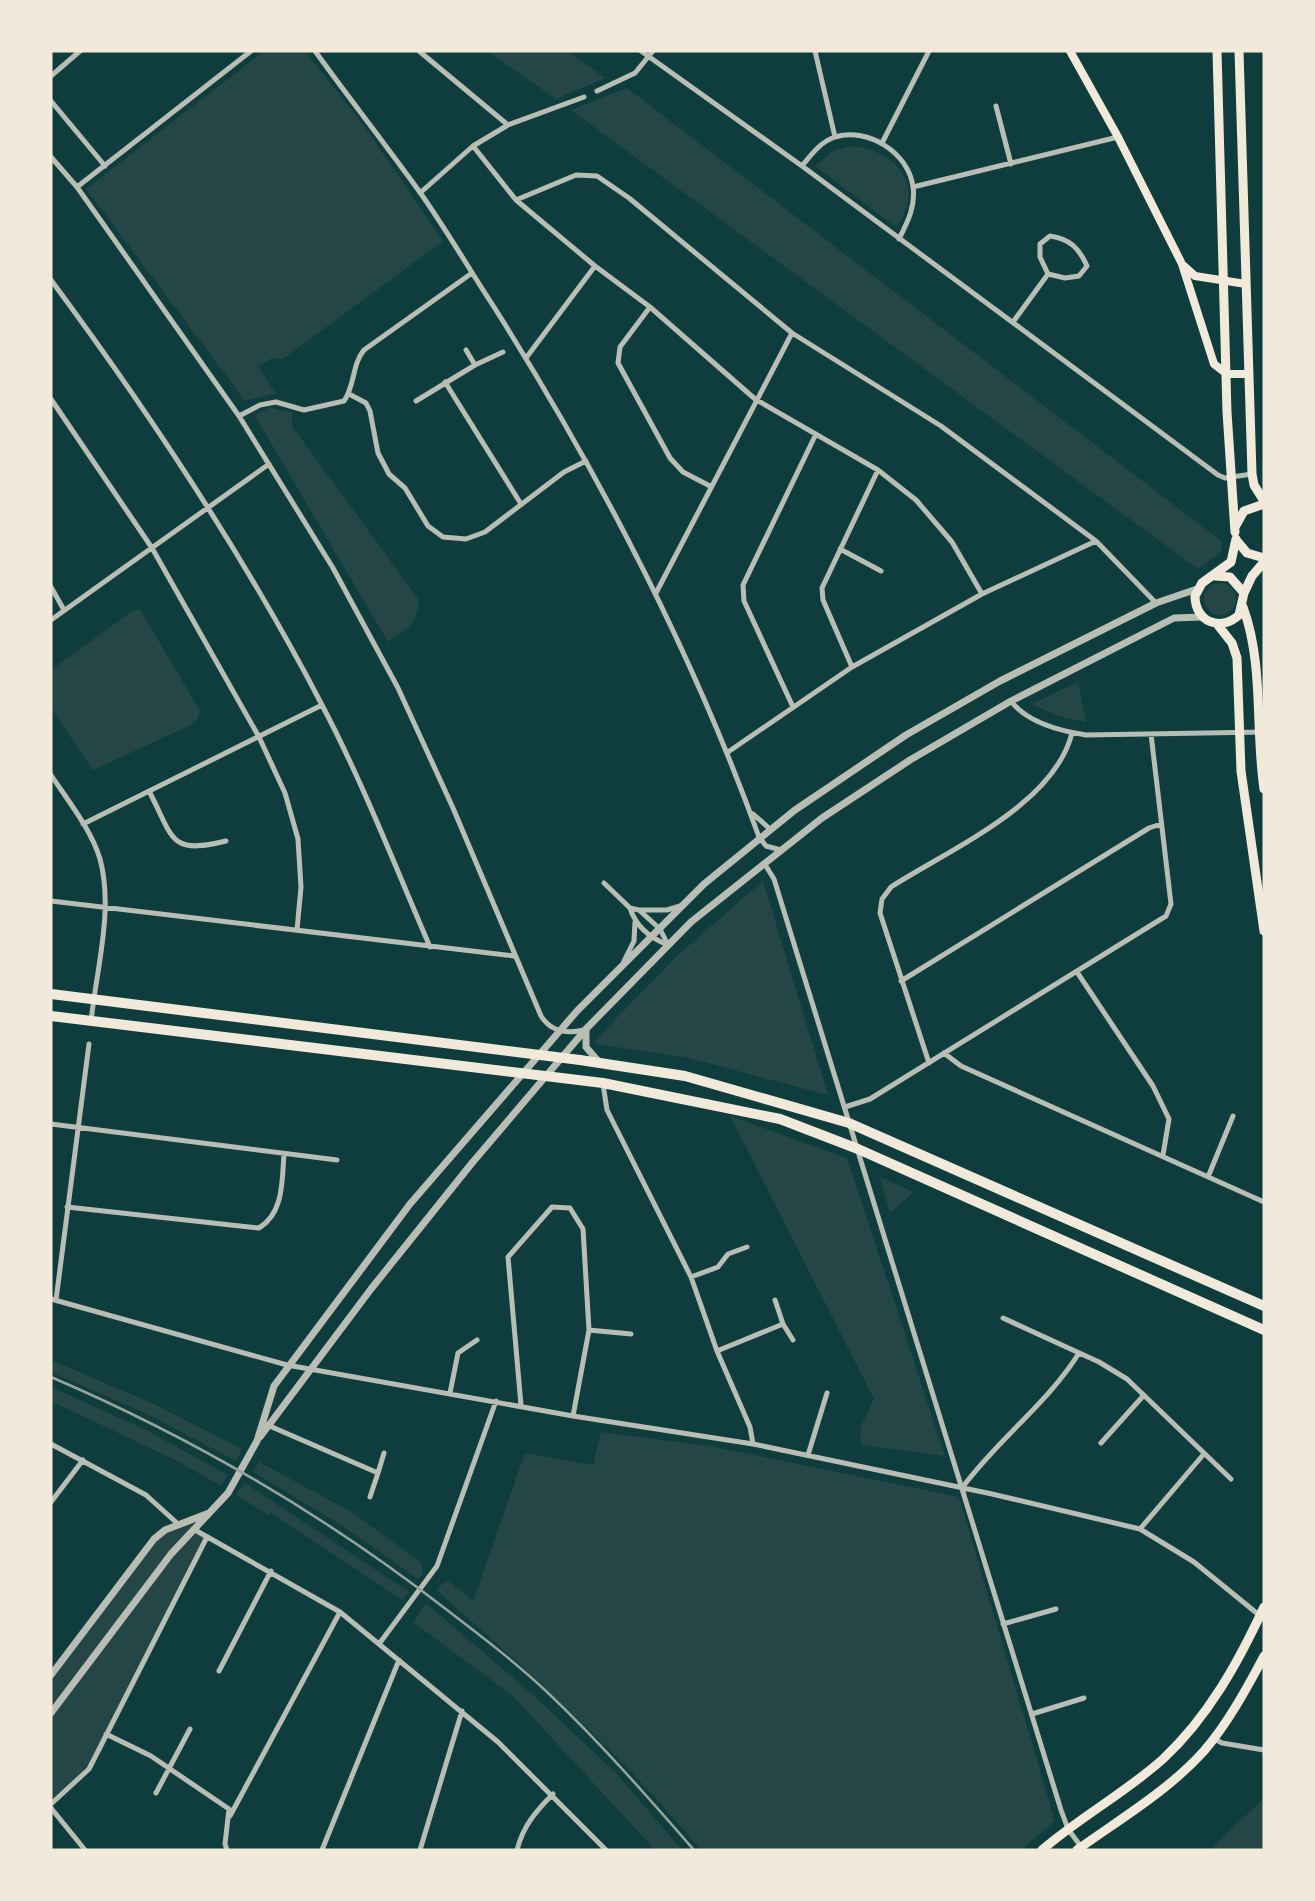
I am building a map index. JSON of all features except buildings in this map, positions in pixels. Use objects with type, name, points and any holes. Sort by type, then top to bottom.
[{"type":"highway","points":[[51,994],[601,1063],[685,1076],[849,1123],[1264,1306]]},
{"type":"highway","points":[[51,1016],[603,1083],[780,1119],[858,1149],[1264,1330]]},
{"type":"main road","points":[[1070,51],[1118,137],[1182,264],[1214,364],[1227,374],[1249,374]]},
{"type":"main road","points":[[1217,51],[1231,478],[1236,535],[1247,553],[1264,560],[1244,593],[1243,607],[1254,646],[1264,789]]},
{"type":"main road","points":[[1239,51],[1252,474],[1254,485],[1264,503],[1244,511],[1231,562],[1198,589],[1195,604],[1202,617],[1217,624],[1232,643],[1237,658],[1248,835],[1264,931]]},
{"type":"main road","points":[[1182,264],[1195,276],[1246,284]]},
{"type":"main road","points":[[1215,576],[1236,581],[1244,593]]},
{"type":"main road","points":[[1217,624],[1233,621],[1243,607]]},
{"type":"main road","points":[[1042,1850],[1161,1760],[1191,1730],[1232,1670],[1263,1614]]},
{"type":"main road","points":[[1081,1849],[1181,1773],[1213,1738],[1244,1694],[1264,1656]]},
{"type":"street","points":[[51,76],[80,51]]},
{"type":"street","points":[[76,187],[251,51]]},
{"type":"street","points":[[315,51],[420,193],[526,358],[586,461],[656,593],[728,752],[753,814],[759,838],[766,846],[781,850]]},
{"type":"street","points":[[419,51],[508,125]]},
{"type":"street","points":[[641,51],[651,54],[1218,475],[1231,478],[1252,474]]},
{"type":"street","points":[[815,51],[835,137]]},
{"type":"street","points":[[882,143],[929,51]]},
{"type":"street","points":[[597,91],[627,77],[651,54]]},
{"type":"street","points":[[420,193],[472,146],[508,125],[584,97]]},
{"type":"street","points":[[51,101],[105,166]]},
{"type":"street","points":[[996,106],[1011,164]]},
{"type":"street","points":[[802,166],[817,148],[835,137],[859,136],[882,143],[902,159],[913,187],[911,214],[899,239]]},
{"type":"street","points":[[913,187],[1118,137]]},
{"type":"street","points":[[472,146],[516,200],[595,266],[650,307],[755,399],[878,470],[916,500],[953,542],[982,594]]},
{"type":"street","points":[[51,157],[76,187],[239,416],[332,568],[398,688],[453,808],[541,1016],[549,1027],[559,1030],[586,1029]]},
{"type":"street","points":[[516,200],[576,175],[597,176],[629,198],[792,333],[941,426],[1096,541],[1156,603]]},
{"type":"street","points":[[1050,236],[1063,238],[1080,250],[1087,266],[1079,276],[1065,278],[1048,274],[1041,257],[1040,244],[1050,236]]},
{"type":"street","points":[[526,358],[595,266]]},
{"type":"street","points":[[239,416],[260,405],[276,402],[304,410],[344,401],[349,394],[359,355],[364,350],[472,273]]},
{"type":"street","points":[[1013,322],[1048,274]]},
{"type":"street","points":[[51,280],[134,392],[209,506],[322,705],[375,817],[430,947]]},
{"type":"street","points":[[650,307],[620,347],[618,363],[670,458],[683,472],[710,486]]},
{"type":"street","points":[[656,593],[755,399],[792,333]]},
{"type":"street","points":[[466,350],[475,365]]},
{"type":"street","points":[[415,401],[475,365],[503,352]]},
{"type":"street","points":[[445,382],[521,503]]},
{"type":"street","points":[[349,394],[366,403],[378,453],[389,474],[405,488],[428,526],[443,537],[466,539],[485,532],[521,503],[586,461]]},
{"type":"street","points":[[51,399],[152,548],[259,737],[285,793],[298,839],[301,887],[297,930]]},
{"type":"street","points":[[793,707],[744,601],[743,585],[816,434]]},
{"type":"street","points":[[51,620],[269,464]]},
{"type":"street","points":[[852,667],[823,600],[821,588],[878,470]]},
{"type":"street","points":[[728,752],[852,667],[982,594],[1096,541]]},
{"type":"street","points":[[840,549],[881,570]]},
{"type":"street","points":[[51,587],[64,610]]},
{"type":"street","points":[[266,1425],[274,1386],[287,1366],[410,1204],[559,1030],[686,902],[770,829],[843,776],[953,707],[1156,603],[1198,589]]},
{"type":"street","points":[[51,1713],[171,1554],[228,1493],[266,1425],[314,1368],[425,1220],[586,1029],[720,896],[822,818],[910,760],[1011,701],[1174,618],[1202,617]]},
{"type":"street","points":[[1011,701],[1029,716],[1072,733],[1261,732]]},
{"type":"street","points":[[83,824],[150,793],[322,705]]},
{"type":"street","points":[[929,1063],[880,912],[884,894],[1024,803],[1060,762],[1072,733]]},
{"type":"street","points":[[845,1107],[864,1102],[1163,920],[1171,904],[1151,734]]},
{"type":"street","points":[[51,775],[83,824],[100,860],[104,907],[91,1022]]},
{"type":"street","points":[[150,793],[174,839],[183,847],[197,848],[226,841]]},
{"type":"street","points":[[753,814],[770,829]]},
{"type":"street","points":[[901,981],[1149,828],[1161,824]]},
{"type":"street","points":[[764,863],[774,878],[1031,1714],[1069,1829],[1081,1849]]},
{"type":"street","points":[[604,883],[630,908],[635,922],[634,941],[623,964]]},
{"type":"street","points":[[51,901],[514,956]]},
{"type":"street","points":[[630,908],[667,910],[686,902]]},
{"type":"street","points":[[639,909],[660,929],[668,946]]},
{"type":"street","points":[[635,922],[652,939],[668,946]]},
{"type":"street","points":[[1077,972],[1153,1086],[1169,1119],[1163,1156]]},
{"type":"street","points":[[586,1029],[586,1047],[601,1063]]},
{"type":"street","points":[[89,1044],[54,1299],[287,1366],[314,1368],[573,1416],[753,1444],[962,1488],[1140,1530],[1194,1562],[1263,1614]]},
{"type":"street","points":[[944,1054],[961,1066],[1264,1202]]},
{"type":"street","points":[[603,1083],[607,1110],[691,1277],[750,1427],[753,1444]]},
{"type":"street","points":[[1208,1177],[1233,1116]]},
{"type":"street","points":[[51,1124],[337,1160]]},
{"type":"street","points":[[67,1207],[259,1228],[270,1222],[276,1210],[284,1154]]},
{"type":"street","points":[[521,1405],[508,1257],[552,1207],[570,1208],[583,1229],[589,1330],[573,1416]]},
{"type":"street","points":[[691,1277],[718,1267],[728,1254],[747,1247]]},
{"type":"street","points":[[775,1300],[782,1324],[793,1340]]},
{"type":"street","points":[[1003,1318],[1079,1353],[1127,1379],[1203,1455],[1231,1479]]},
{"type":"street","points":[[718,1351],[782,1324]]},
{"type":"street","points":[[589,1330],[632,1334]]},
{"type":"street","points":[[450,1393],[458,1353],[477,1340]]},
{"type":"street","points":[[962,1488],[981,1461],[1067,1372],[1079,1353]]},
{"type":"street","points":[[808,1455],[827,1393]]},
{"type":"street","points":[[1101,1443],[1144,1395]]},
{"type":"street","points":[[379,1644],[437,1566],[496,1401]]},
{"type":"street","points":[[266,1425],[378,1473]]},
{"type":"street","points":[[51,1444],[146,1495],[178,1524]]},
{"type":"street","points":[[370,1497],[384,1453]]},
{"type":"street","points":[[1140,1530],[1203,1455]]},
{"type":"street","points":[[51,1502],[83,1460]]},
{"type":"street","points":[[52,1671],[155,1539],[178,1524],[213,1511]]},
{"type":"street","points":[[189,1520],[195,1530],[340,1612],[512,1754],[606,1850]]},
{"type":"street","points":[[85,1850],[51,1806],[89,1769],[207,1537]]},
{"type":"street","points":[[219,1671],[271,1571]]},
{"type":"street","points":[[1003,1624],[1056,1608]]},
{"type":"street","points":[[228,1850],[226,1827],[230,1816],[340,1612]]},
{"type":"street","points":[[322,1850],[399,1660]]},
{"type":"street","points":[[1031,1714],[1084,1698]]},
{"type":"street","points":[[420,1850],[462,1711]]},
{"type":"street","points":[[156,1793],[190,1729]]},
{"type":"street","points":[[106,1734],[170,1769],[229,1809],[230,1816]]},
{"type":"street","points":[[1213,1738],[1222,1743],[1264,1750]]},
{"type":"street","points":[[517,1850],[521,1834],[534,1813],[553,1794]]},
{"type":"shaded area","points":[[264,51],[305,51],[365,127],[443,241],[283,359],[272,358],[258,367],[276,393],[245,401],[86,189]]},
{"type":"shaded area","points":[[487,51],[568,51],[605,78],[556,99]]},
{"type":"shaded area","points":[[627,88],[1220,540],[1223,550],[1198,569],[571,110]]},
{"type":"shaded area","points":[[851,146],[881,155],[902,173],[907,184],[908,198],[905,212],[896,227],[815,166],[833,151]]},
{"type":"shaded area","points":[[269,407],[292,413],[292,426],[419,600],[414,620],[388,642],[255,416]]},
{"type":"shaded area","points":[[1220,583],[1231,588],[1236,599],[1231,610],[1220,615],[1209,610],[1204,599],[1209,588]]},
{"type":"shaded area","points":[[140,609],[200,711],[197,720],[191,725],[93,770],[51,708],[51,670],[134,610]]},
{"type":"shaded area","points":[[1078,682],[1086,722],[1058,716],[1032,704]]},
{"type":"shaded area","points":[[763,881],[828,1095],[689,1058],[596,1044],[596,1039],[679,954]]},
{"type":"shaded area","points":[[730,1116],[847,1158],[945,1456],[861,1445],[860,1428],[874,1399]]},
{"type":"shaded area","points":[[880,1177],[914,1192],[890,1213]]},
{"type":"shaded area","points":[[51,1360],[156,1405],[242,1449],[236,1461],[151,1416],[51,1372]]},
{"type":"shaded area","points":[[51,1387],[144,1429],[228,1475],[221,1486],[179,1462],[51,1401]]},
{"type":"shaded area","points":[[601,1432],[710,1446],[959,1497],[1055,1821],[1021,1850],[701,1850],[607,1747],[436,1590],[447,1580],[473,1601],[525,1453],[593,1465]]},
{"type":"shaded area","points":[[259,1462],[350,1511],[422,1563],[423,1573],[418,1579],[341,1525],[253,1472]]},
{"type":"shaded area","points":[[245,1483],[409,1592],[402,1600],[271,1513],[269,1515],[236,1495]]},
{"type":"shaded area","points":[[213,1511],[196,1529],[207,1537],[89,1769],[51,1804],[51,1675],[165,1529]]},
{"type":"shaded area","points":[[426,1603],[533,1695],[616,1773],[682,1850],[655,1850],[514,1697],[413,1622]]},
{"type":"shaded area","points":[[1264,1798],[1264,1850],[1210,1850]]},
{"type":"railway","points":[[51,1377],[207,1452],[306,1511],[401,1575],[498,1649],[546,1691],[603,1749],[694,1850]]}]
